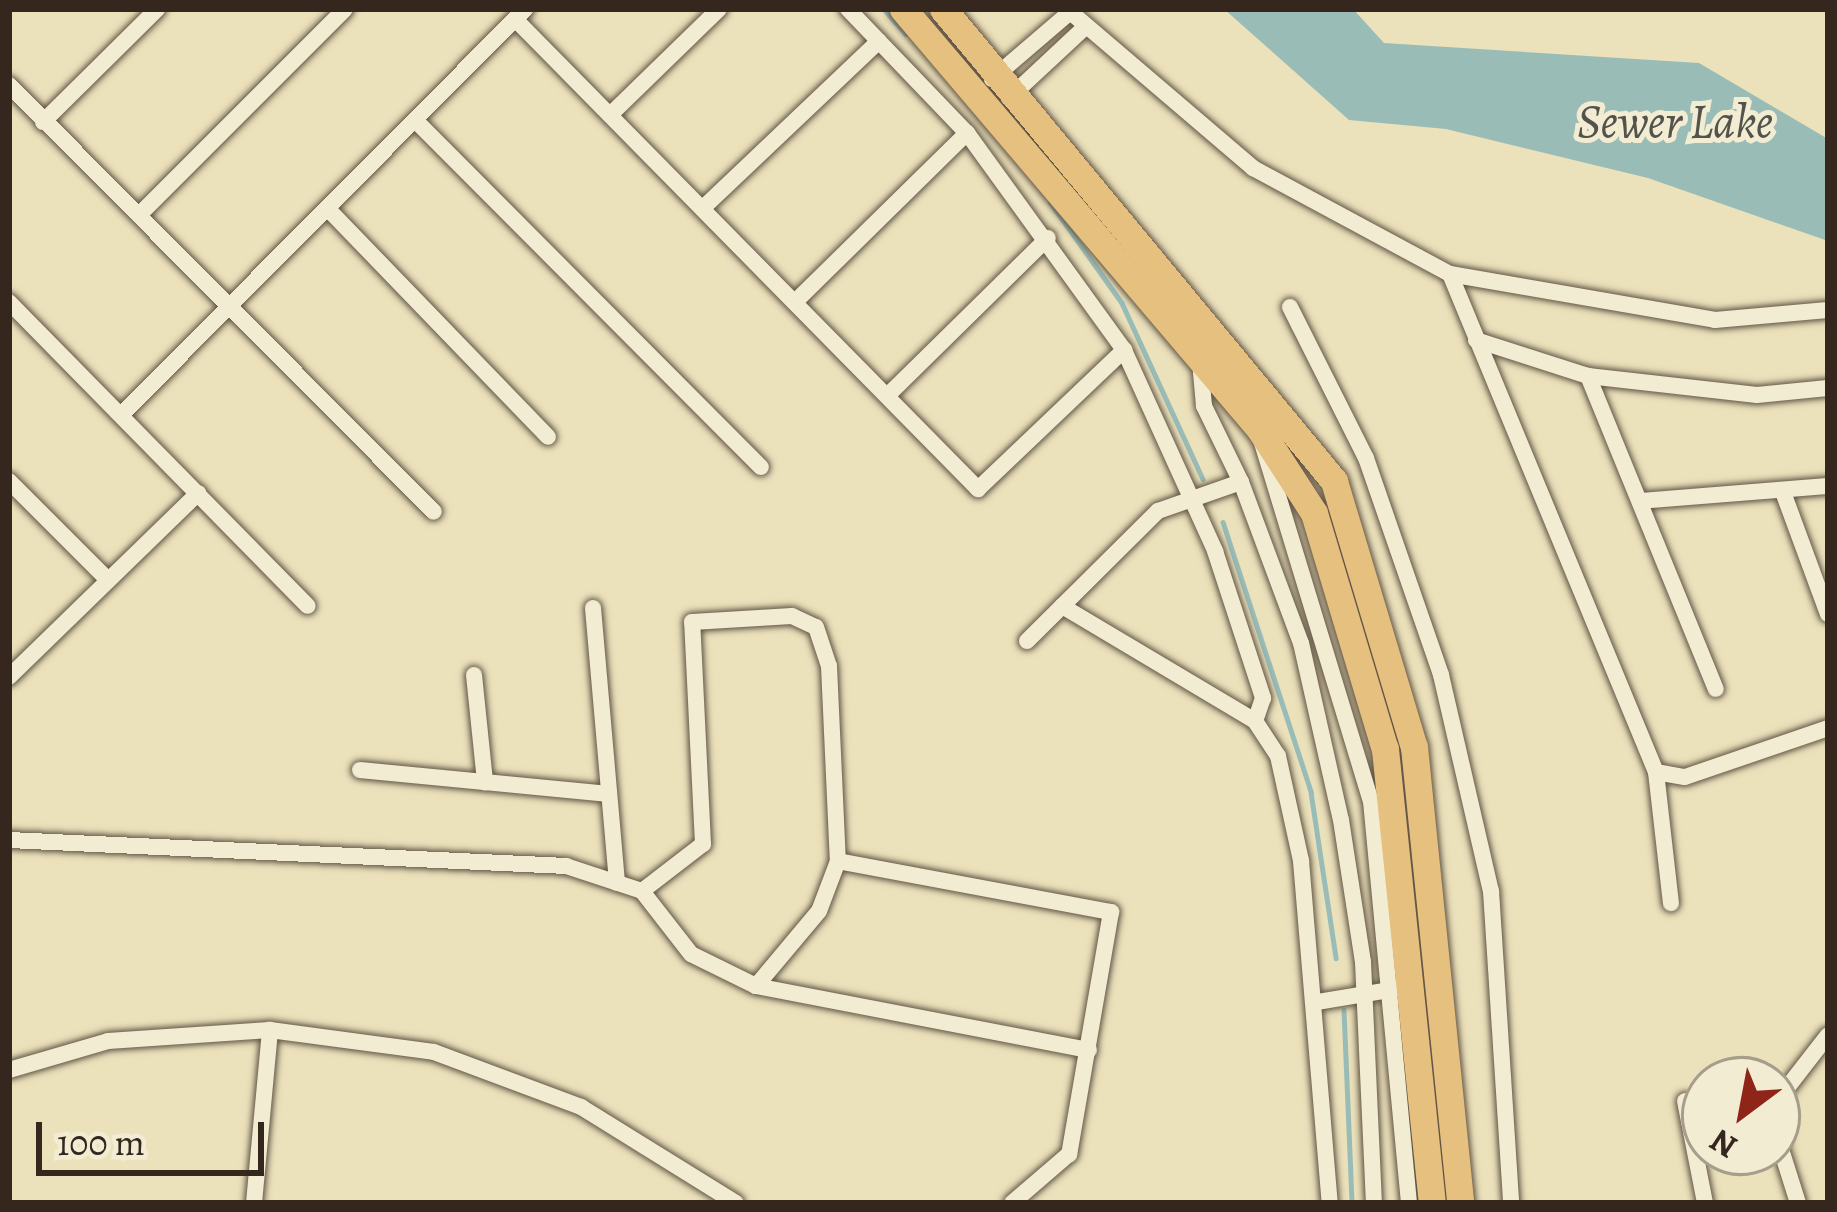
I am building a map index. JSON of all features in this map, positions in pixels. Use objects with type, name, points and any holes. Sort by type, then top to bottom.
[{"type":"main road","points":[[903,9],[989,99],[1259,428],[1314,513],[1349,607],[1385,749],[1405,988],[1432,1203]]},
{"type":"main road","points":[[943,9],[1011,79],[1334,481],[1414,747],[1460,1203]]},
{"type":"street","points":[[43,122],[157,9]]},
{"type":"street","points":[[139,215],[345,9]]},
{"type":"street","points":[[610,115],[718,9]]},
{"type":"street","points":[[848,9],[967,133],[1048,238],[1124,350],[1195,499],[1263,698],[1255,721]]},
{"type":"street","points":[[1011,79],[1068,11],[1083,29],[1253,168],[1450,274],[1715,320],[1828,310]]},
{"type":"street","points":[[121,415],[520,14],[610,115],[797,298],[978,489],[1124,350]]},
{"type":"street","points":[[989,99],[1083,29]]},
{"type":"street","points":[[704,207],[879,41]]},
{"type":"street","points":[[9,85],[434,512]]},
{"type":"street","points":[[415,120],[760,467]]},
{"type":"street","points":[[797,298],[967,133]]},
{"type":"street","points":[[327,208],[548,436]]},
{"type":"street","points":[[888,395],[1048,238]]},
{"type":"street","points":[[1450,274],[1656,772],[1672,902]]},
{"type":"street","points":[[9,302],[308,606]]},
{"type":"street","points":[[1290,307],[1366,458],[1441,675],[1491,891],[1511,1203]]},
{"type":"street","points":[[1476,340],[1588,376],[1757,395],[1828,388]]},
{"type":"street","points":[[1200,360],[1204,406],[1241,482],[1315,704],[1345,842],[1364,989],[1374,1203]]},
{"type":"street","points":[[1588,376],[1716,689]]},
{"type":"street","points":[[1259,428],[1258,453],[1304,560],[1345,698],[1378,841],[1405,988],[1409,1203]]},
{"type":"street","points":[[1334,481],[1366,458]]},
{"type":"street","points":[[9,481],[108,580]]},
{"type":"street","points":[[1027,641],[1158,511],[1241,482]]},
{"type":"street","points":[[1640,501],[1828,486]]},
{"type":"street","points":[[1783,492],[1828,614]]},
{"type":"street","points":[[9,677],[198,493]]},
{"type":"street","points":[[1274,572],[1304,560]]},
{"type":"street","points":[[1062,606],[1255,721],[1278,756],[1317,1002],[1330,1203]]},
{"type":"street","points":[[593,608],[617,883]]},
{"type":"street","points":[[642,891],[703,844],[692,622],[792,616],[816,627],[829,666],[838,861],[819,911],[756,986]]},
{"type":"street","points":[[474,675],[484,782]]},
{"type":"street","points":[[1315,704],[1345,698]]},
{"type":"street","points":[[1656,772],[1685,777],[1828,728]]},
{"type":"street","points":[[360,770],[609,794]]},
{"type":"street","points":[[9,841],[566,866],[642,891],[691,954],[756,986],[1089,1050]]},
{"type":"street","points":[[1345,842],[1378,841]]},
{"type":"street","points":[[838,861],[1111,912],[1069,1154],[1012,1203]]},
{"type":"street","points":[[1317,1002],[1364,989],[1405,988]]},
{"type":"street","points":[[254,1203],[270,1030]]},
{"type":"street","points":[[9,1070],[108,1041],[270,1030],[434,1052],[581,1107],[736,1203]]},
{"type":"street","points":[[1798,1203],[1781,1150],[1783,1093],[1828,1035]]},
{"type":"street","points":[[1372,1152],[1406,1149]]},
{"type":"street","points":[[703,1203],[718,1189]]},
{"type":"water","name":"Sewer Lake","points":[[1224,9],[1353,9],[1384,43],[1699,63],[1828,139],[1828,241],[1648,178],[1446,129],[1349,120]]},
{"type":"waterway","points":[[884,9],[906,34]]},
{"type":"waterway","points":[[1050,202],[1122,303],[1203,479]]},
{"type":"waterway","points":[[1223,522],[1311,792],[1336,958]]},
{"type":"waterway","points":[[1344,1010],[1352,1203]]}]
